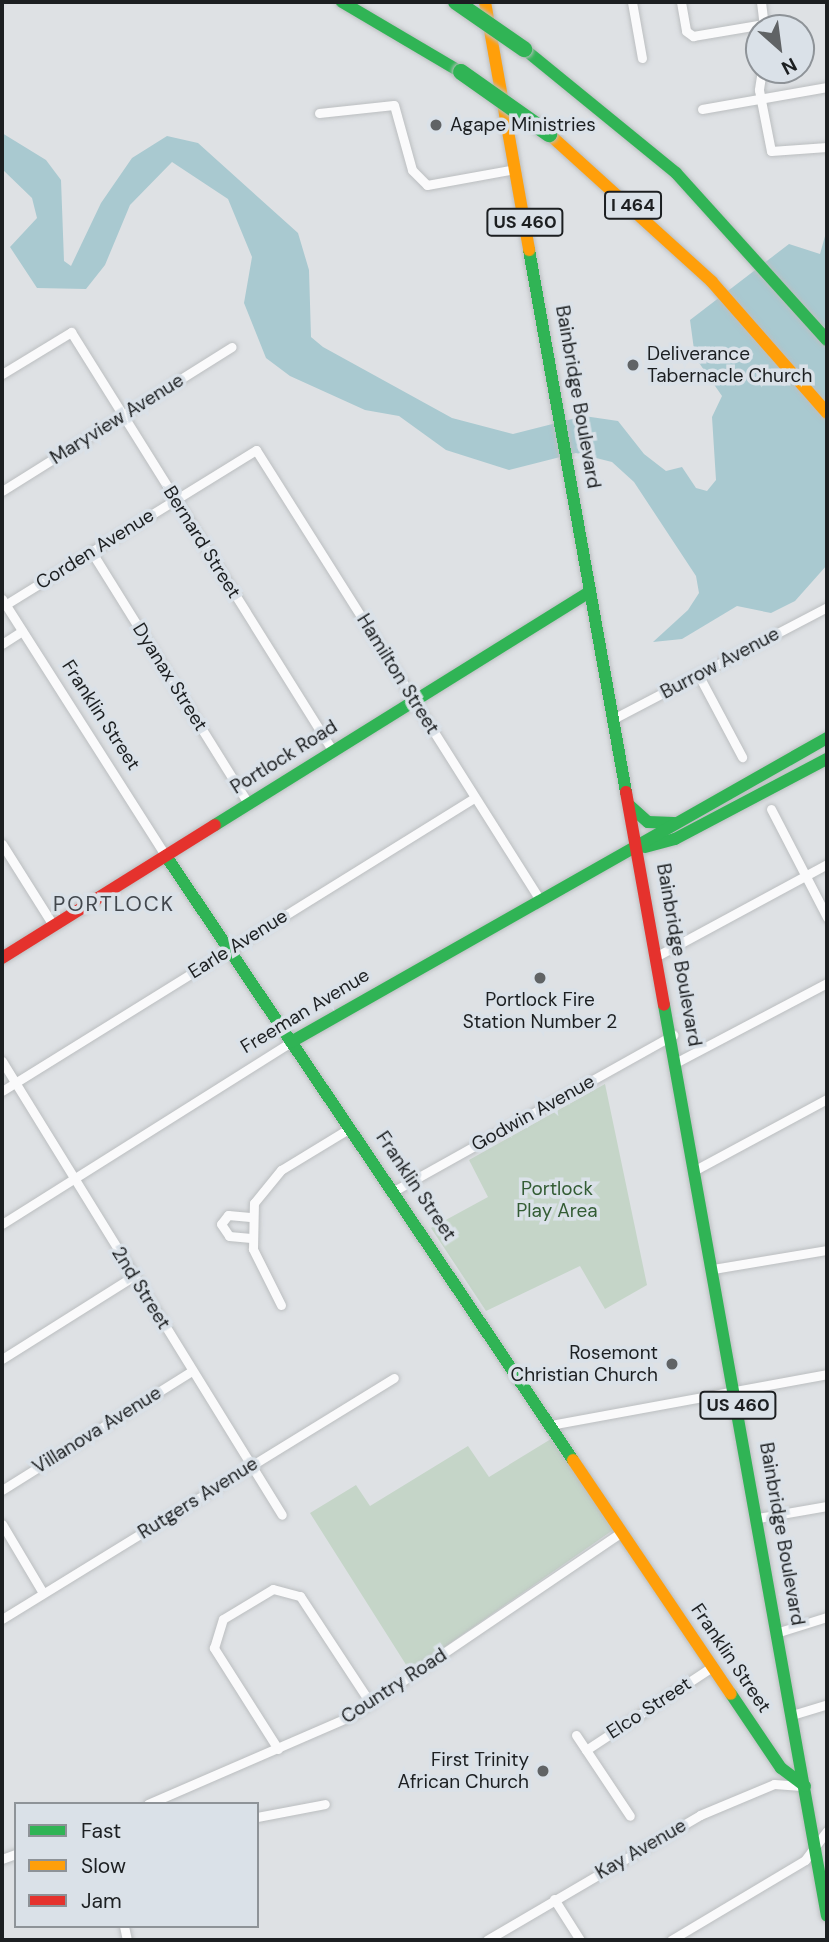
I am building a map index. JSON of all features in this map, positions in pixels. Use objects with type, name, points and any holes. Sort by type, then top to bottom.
[{"type":"main road","name":"I 464","points":[[341,2],[461,72],[549,134],[712,282],[827,413]]},
{"type":"main road","name":"I 464","points":[[456,2],[524,49],[631,132],[749,248],[827,340]]},
{"type":"main road","name":"Bainbridge Boulevard","points":[[485,2],[570,470],[588,593],[697,1169],[827,1916]]},
{"type":"main road","name":"Portlock Road","points":[[2,958],[588,593]]},
{"type":"main road","name":"Freeman Avenue","points":[[291,1042],[540,900],[638,848],[674,823],[827,738]]},
{"type":"main road","name":"Freeman Avenue","points":[[638,848],[675,839],[827,759]]},
{"type":"main road","points":[[630,805],[648,822],[674,823]]},
{"type":"main road","name":"Franklin Street","points":[[166,856],[781,1769],[805,1786]]},
{"type":"street","points":[[632,2],[642,58]]},
{"type":"street","points":[[681,2],[686,31],[693,36],[745,29]]},
{"type":"street","points":[[762,84],[761,98],[771,151],[827,147]]},
{"type":"street","points":[[702,109],[827,87]]},
{"type":"street","points":[[319,113],[394,105],[412,170],[427,184],[515,169]]},
{"type":"street","name":"Bernard Street","points":[[2,374],[71,332],[333,752]]},
{"type":"street","name":"Maryview Avenue","points":[[2,491],[232,347]]},
{"type":"street","name":"Corden Avenue","points":[[4,602],[256,450]]},
{"type":"street","name":"Hamilton Street","points":[[256,450],[540,900]]},
{"type":"street","name":"Dyanax Street","points":[[91,551],[248,803]]},
{"type":"street","name":"Franklin Street","points":[[4,602],[166,856]]},
{"type":"street","name":"Burrow Avenue","points":[[613,719],[827,607]]},
{"type":"street","points":[[2,644],[22,631]]},
{"type":"street","points":[[699,676],[742,757]]},
{"type":"street","name":"Earle Avenue","points":[[2,1091],[474,798]]},
{"type":"street","points":[[771,809],[827,917]]},
{"type":"street","points":[[2,844],[53,925]]},
{"type":"street","points":[[657,956],[827,864]]},
{"type":"street","points":[[677,1062],[827,982]]},
{"type":"street","name":"Godwin Avenue","points":[[394,1191],[673,1035]]},
{"type":"street","name":"Freeman Avenue","points":[[2,1224],[291,1042]]},
{"type":"street","name":"2nd Street","points":[[2,1061],[282,1515]]},
{"type":"street","points":[[697,1169],[827,1099]]},
{"type":"street","points":[[281,1305],[263,1280],[251,1238],[250,1217],[261,1191],[281,1170],[351,1128]]},
{"type":"street","points":[[250,1217],[228,1215],[221,1229],[229,1236],[251,1238]]},
{"type":"street","points":[[713,1269],[827,1250]]},
{"type":"street","points":[[2,1359],[134,1276]]},
{"type":"street","name":"Villanova Avenue","points":[[2,1490],[192,1371]]},
{"type":"street","points":[[550,1425],[827,1374]]},
{"type":"street","name":"Rutgers Avenue","points":[[2,1619],[394,1378]]},
{"type":"street","points":[[758,1518],[827,1506]]},
{"type":"street","points":[[2,1524],[43,1593]]},
{"type":"street","name":"Country Road","points":[[153,1802],[278,1749],[371,1704],[620,1533]]},
{"type":"street","points":[[278,1749],[214,1648],[223,1619],[272,1589],[300,1596],[371,1704]]},
{"type":"street","points":[[779,1632],[827,1617]]},
{"type":"street","name":"Elco Street","points":[[586,1750],[712,1667]]},
{"type":"street","points":[[792,1715],[827,1704]]},
{"type":"street","points":[[576,1735],[630,1816]]},
{"type":"street","name":"Kay Avenue","points":[[486,1940],[554,1899],[738,1798],[775,1784],[805,1786]]},
{"type":"street","points":[[259,1817],[325,1804]]},
{"type":"street","points":[[671,1940],[805,1860],[827,1831]]},
{"type":"street","points":[[554,1899],[580,1940]]},
{"type":"green space","name":"Portlock Play Area","points":[[605,1084],[647,1285],[605,1309],[580,1266],[486,1311],[431,1228],[488,1197],[469,1160]]},
{"type":"green space","points":[[551,1439],[613,1530],[410,1671],[310,1513],[356,1485],[370,1506],[468,1446],[489,1477]]},
{"type":"water","points":[[2,133],[46,160],[61,180],[64,261],[71,266],[101,203],[132,158],[167,136],[198,143],[298,233],[309,270],[311,337],[323,347],[452,418],[513,434],[584,416],[618,421],[644,454],[666,471],[682,467],[696,488],[707,491],[716,480],[712,417],[722,396],[695,357],[690,320],[789,244],[820,254],[827,229],[827,565],[795,601],[771,613],[737,606],[682,639],[653,642],[688,610],[699,593],[696,576],[634,482],[612,462],[576,453],[509,470],[446,450],[399,416],[365,410],[290,376],[266,358],[244,303],[252,257],[228,199],[172,162],[130,205],[105,265],[86,289],[37,288],[10,247],[37,218],[32,198],[2,169]]},
{"type":"traffic: fast","points":[[342,2],[461,72]]},
{"type":"traffic: fast","points":[[456,2],[524,49]]},
{"type":"traffic: fast","points":[[524,49],[676,173],[827,340]]},
{"type":"traffic: fast","points":[[461,72],[549,134]]},
{"type":"traffic: fast","points":[[529,250],[626,792]]},
{"type":"traffic: fast","points":[[215,825],[588,593]]},
{"type":"traffic: fast","points":[[291,1042],[827,738]]},
{"type":"traffic: fast","points":[[645,847],[675,839],[827,759]]},
{"type":"traffic: fast","points":[[630,806],[648,822],[674,823]]},
{"type":"traffic: fast","points":[[166,856],[573,1460]]},
{"type":"traffic: fast","points":[[664,1005],[827,1916]]},
{"type":"traffic: fast","points":[[731,1694],[781,1768],[805,1786]]},
{"type":"traffic: slow","points":[[485,2],[529,250]]},
{"type":"traffic: slow","points":[[549,134],[712,282],[827,413]]},
{"type":"traffic: slow","points":[[573,1460],[731,1694]]},
{"type":"traffic: jam","points":[[626,792],[664,1005]]},
{"type":"traffic: jam","points":[[2,958],[215,825]]},
{"type":"place","name":"Agape Ministries","points":[[436,125]]},
{"type":"place","name":"Deliverance Tabernacle Church","points":[[633,365]]},
{"type":"place","name":"Portlock Fire Station Number 2","points":[[540,978]]},
{"type":"place","name":"Rosemont Christian Church","points":[[672,1364]]},
{"type":"place","name":"First Trinity African Church","points":[[543,1771]]},
{"type":"district","name":"PORTLOCK","points":[[114,904]]}]
